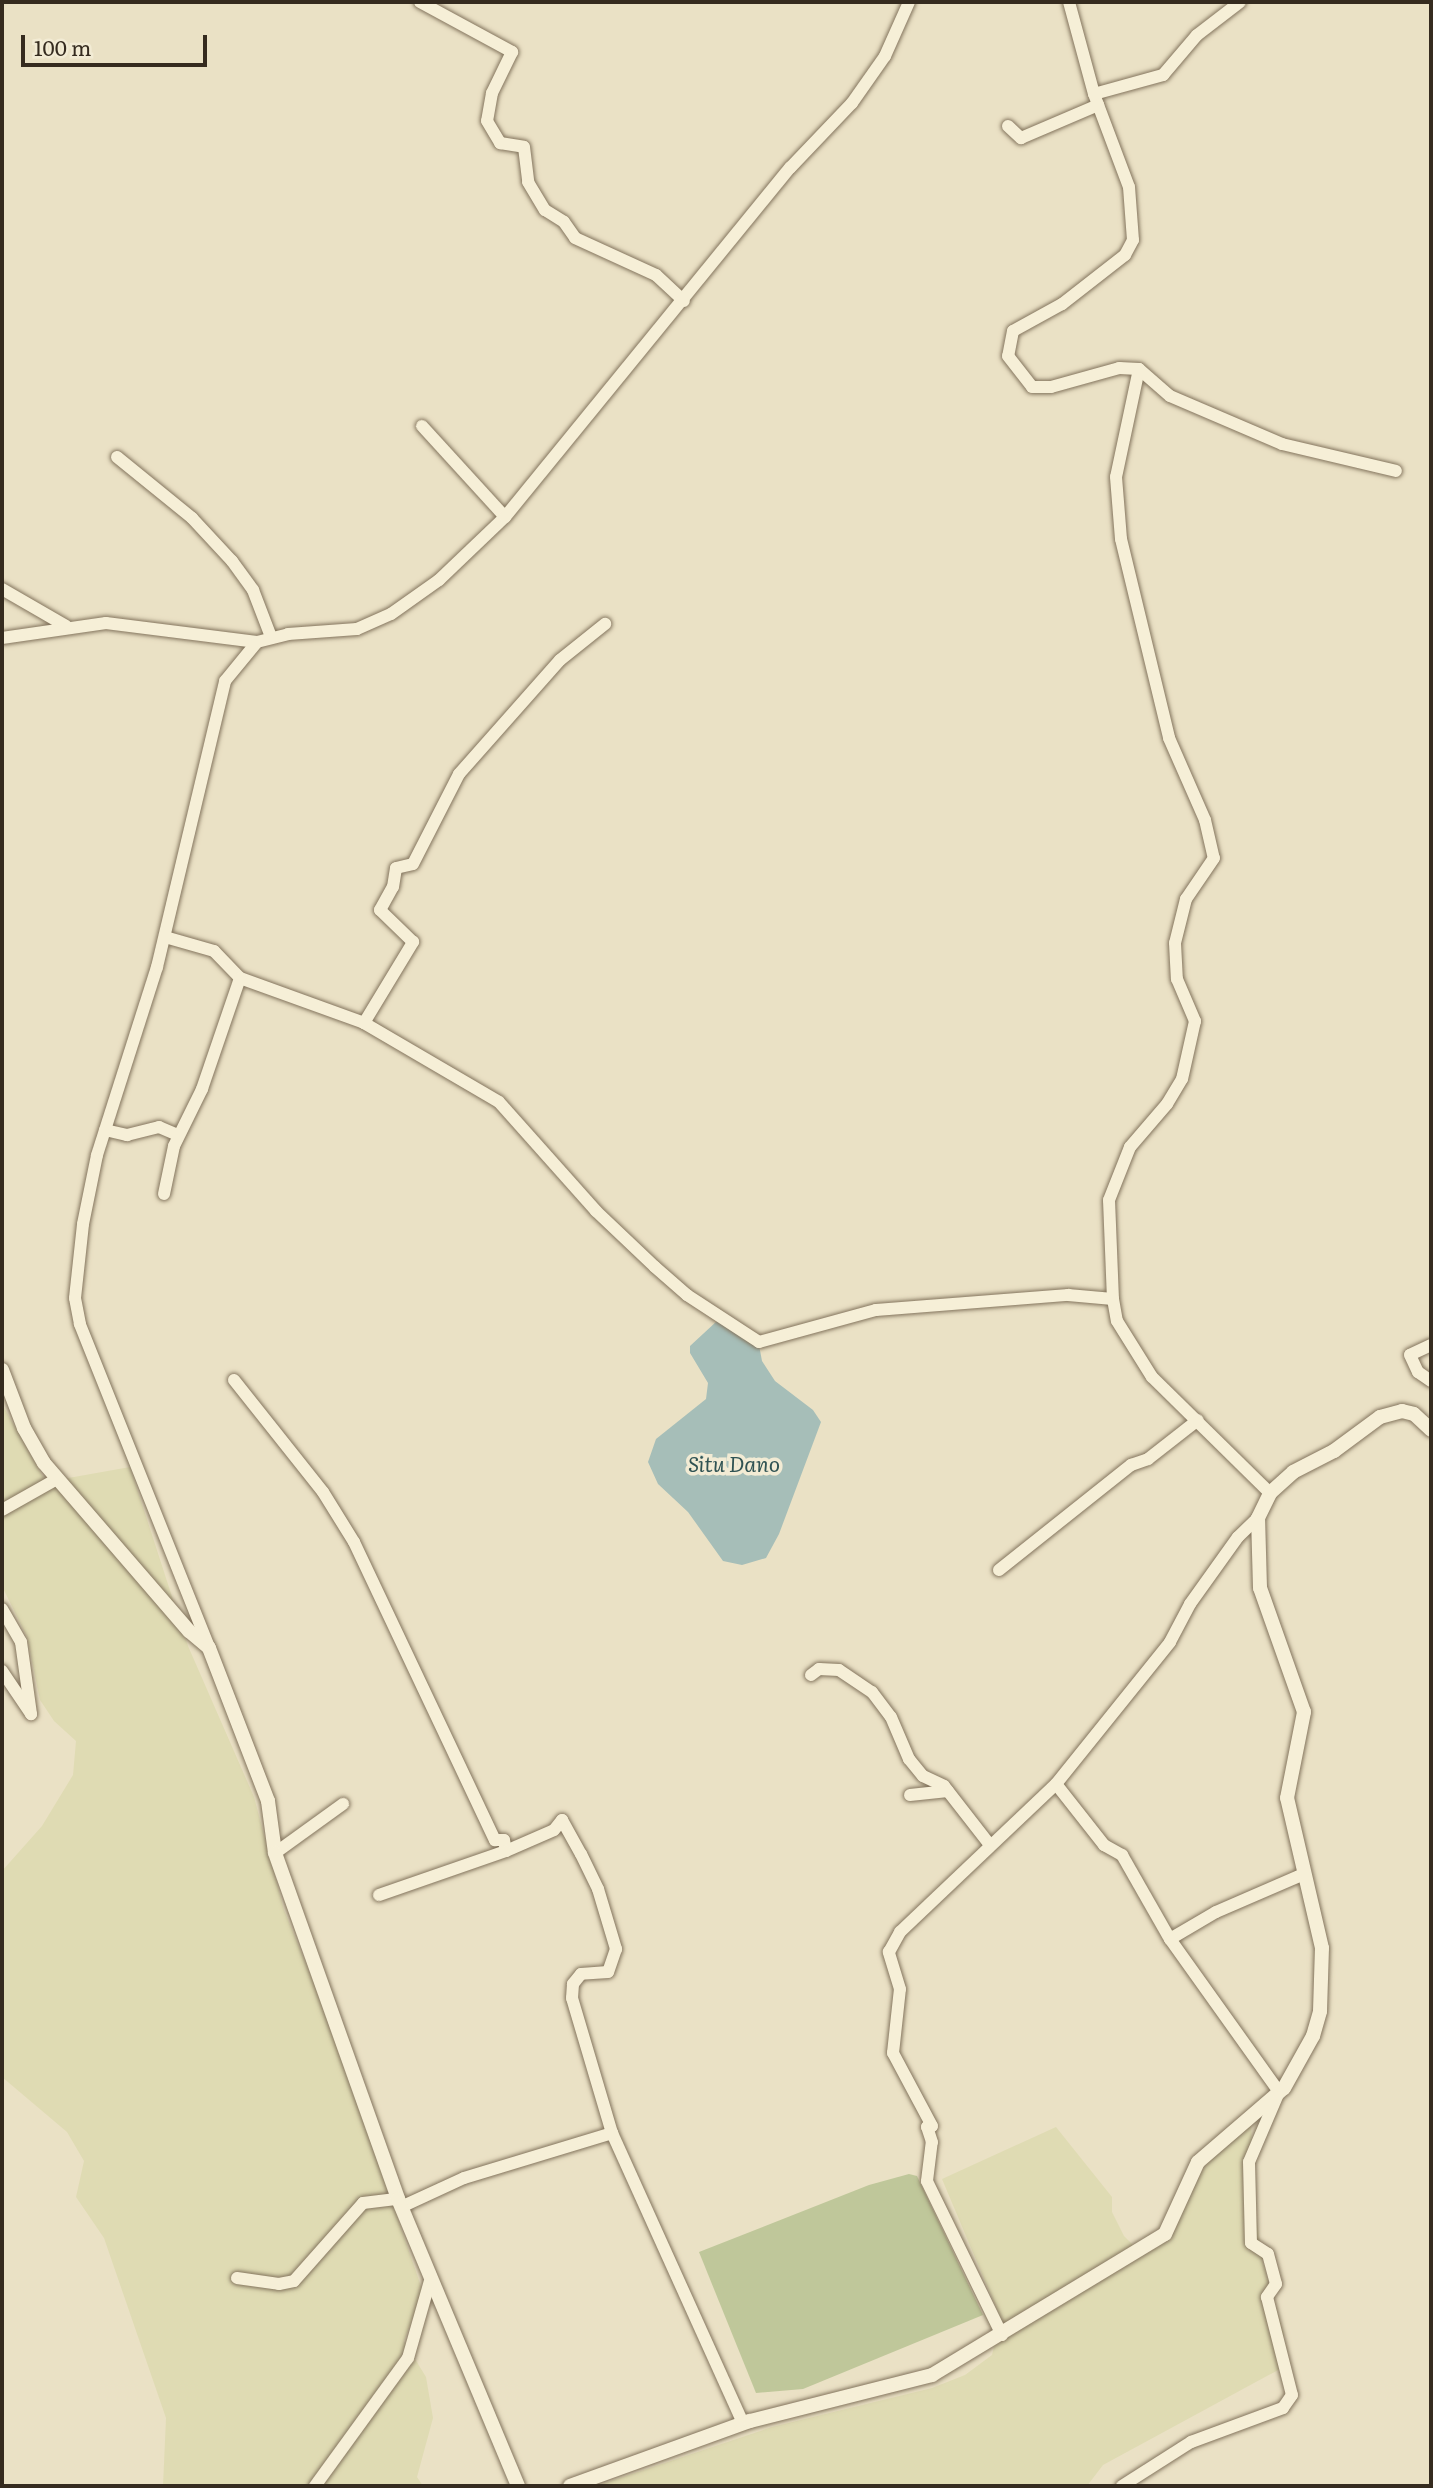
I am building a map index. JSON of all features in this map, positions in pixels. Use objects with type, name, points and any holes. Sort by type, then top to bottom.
[{"type":"street","points":[[420,2],[512,52],[492,93],[487,121],[500,143],[524,147],[528,182],[545,210],[564,222],[575,238],[656,275],[684,301]]},
{"type":"street","points":[[2,638],[66,626],[106,623],[257,642],[271,638],[347,631],[383,618],[439,580],[505,517],[790,168],[868,82],[889,48],[909,2]]},
{"type":"street","points":[[1069,2],[1096,99],[1129,187],[1133,240],[1125,255],[1062,304],[1013,331],[1008,356],[1032,387],[1051,387],[1119,368],[1139,369],[1170,396],[1282,444],[1396,471]]},
{"type":"street","points":[[1008,126],[1021,138],[1096,99],[1163,75],[1197,35],[1240,2]]},
{"type":"street","points":[[1139,369],[1115,477],[1121,539],[1169,738],[1205,820],[1214,858],[1186,899],[1175,943],[1177,979],[1195,1021],[1182,1079],[1167,1104],[1130,1147],[1109,1200],[1113,1299],[1116,1321],[1129,1346],[1172,1400],[1198,1420],[1270,1493]]},
{"type":"street","points":[[422,426],[505,517]]},
{"type":"street","points":[[117,457],[192,518],[232,561],[249,584],[271,638]]},
{"type":"street","points":[[2,589],[66,626]]},
{"type":"street","points":[[364,1023],[413,942],[380,910],[393,887],[396,868],[413,864],[459,774],[561,660],[605,624]]},
{"type":"street","points":[[257,642],[225,681],[165,937],[104,1130],[83,1224],[77,1312],[268,1801],[275,1853],[400,2203],[518,2486]]},
{"type":"street","points":[[165,937],[214,951],[240,978],[364,1023],[499,1102],[596,1211],[656,1267],[687,1295],[759,1342],[876,1310],[1068,1295],[1113,1299]]},
{"type":"street","points":[[164,1194],[178,1135],[202,1089],[240,978]]},
{"type":"street","points":[[104,1130],[127,1135],[159,1127],[178,1135]]},
{"type":"street","points":[[1431,1345],[1410,1355],[1418,1372],[1431,1381]]},
{"type":"street","points":[[2,1370],[28,1437],[57,1479],[209,1648]]},
{"type":"street","points":[[234,1380],[323,1492],[354,1542],[495,1840],[504,1840],[506,1851]]},
{"type":"street","points":[[1002,2335],[927,2181],[932,2142],[927,2127],[932,2126],[893,2053],[900,1989],[890,1952],[900,1932],[1056,1784],[1170,1642],[1190,1604],[1238,1537],[1258,1518],[1270,1493],[1293,1472],[1334,1451],[1380,1417],[1402,1411],[1414,1414],[1431,1430]]},
{"type":"street","points":[[999,1570],[1121,1473],[1198,1420]]},
{"type":"street","points":[[2,1510],[57,1479]]},
{"type":"street","points":[[1122,2486],[1191,2442],[1283,2408],[1292,2395],[1266,2297],[1276,2284],[1268,2254],[1251,2243],[1249,2162],[1279,2092],[1313,2036],[1323,1992],[1322,1948],[1287,1798],[1304,1712],[1260,1588],[1258,1518]]},
{"type":"street","points":[[2,1609],[23,1649],[31,1714],[2,1671]]},
{"type":"street","points":[[811,1675],[819,1669],[839,1670],[872,1692],[891,1717],[909,1759],[923,1776],[948,1791],[990,1845]]},
{"type":"street","points":[[1056,1784],[1089,1829],[1122,1855],[1170,1939],[1279,2092]]},
{"type":"street","points":[[910,1795],[948,1791]]},
{"type":"street","points":[[275,1853],[343,1804]]},
{"type":"street","points":[[379,1895],[506,1851],[554,1830],[562,1820],[598,1889],[616,1949],[608,1972],[581,1974],[571,1992],[612,2133],[743,2423]]},
{"type":"street","points":[[1170,1939],[1216,1912],[1304,1874]]},
{"type":"street","points":[[570,2486],[743,2423],[932,2375],[1162,2238],[1198,2162],[1279,2092]]},
{"type":"street","points":[[237,2278],[279,2284],[294,2281],[363,2203],[400,2203],[464,2178],[612,2133]]},
{"type":"street","points":[[315,2486],[402,2367],[417,2336],[431,2277]]},
{"type":"shaded area","points":[[2,1404],[46,1482],[130,1467],[188,1646],[254,1797],[284,1910],[331,2025],[423,2292],[404,2341],[426,2377],[433,2418],[417,2477],[423,2486],[163,2486],[166,2418],[104,2238],[76,2197],[84,2161],[67,2132],[2,2077],[2,1871],[42,1826],[73,1775],[76,1741],[54,1721],[40,1700],[27,1637],[2,1586]]},
{"type":"shaded area","points":[[1251,2121],[1254,2200],[1263,2263],[1284,2334],[1280,2369],[1103,2465],[1087,2486],[596,2486],[772,2427],[932,2388],[965,2375],[992,2355],[1001,2319],[942,2179],[1056,2127],[1112,2197],[1112,2212],[1124,2236],[1143,2255],[1209,2161]]},
{"type":"green space","points":[[909,2174],[917,2176],[983,2315],[803,2389],[756,2393],[699,2252],[869,2185]]},
{"type":"water","name":"Situ Dano","points":[[717,1321],[759,1345],[762,1361],[775,1381],[813,1410],[821,1422],[779,1534],[766,1558],[742,1565],[723,1561],[688,1512],[658,1484],[648,1462],[656,1439],[706,1399],[708,1383],[690,1353],[690,1346]]}]
